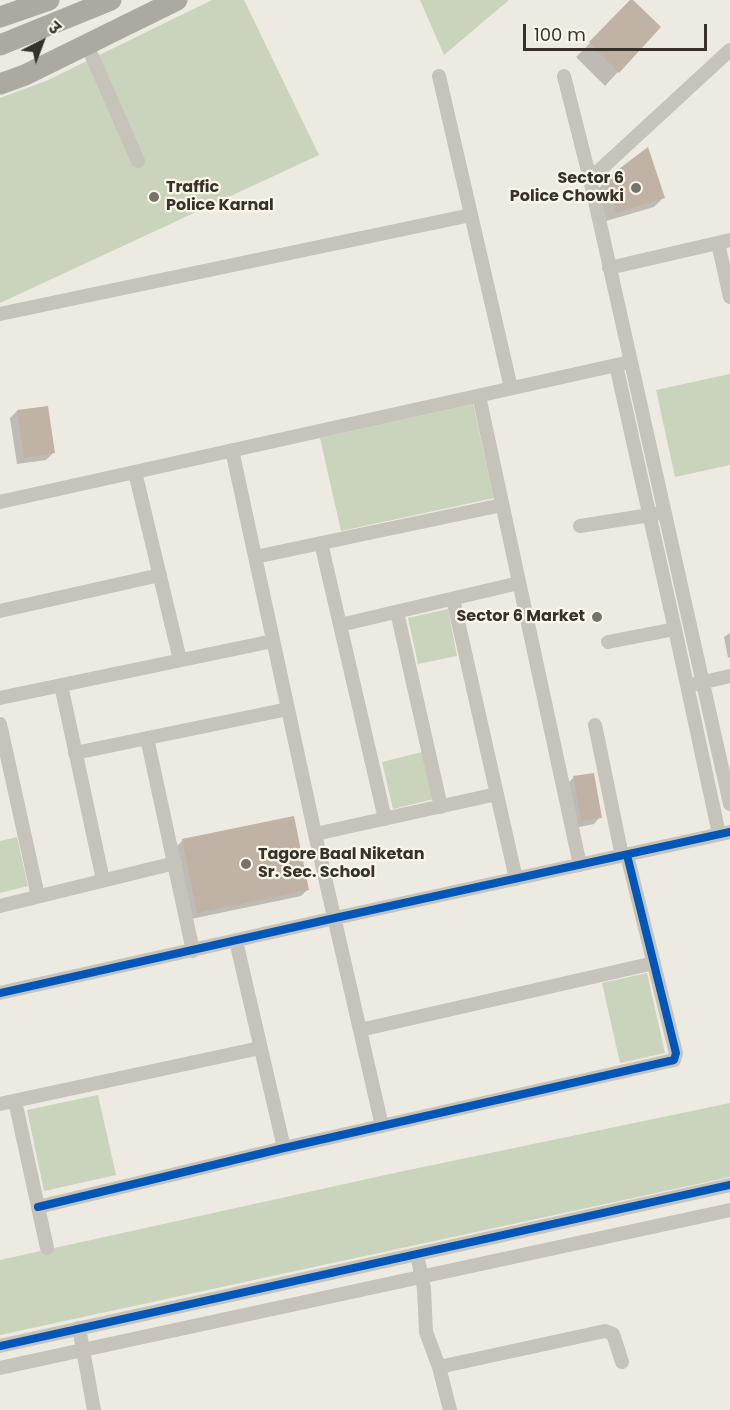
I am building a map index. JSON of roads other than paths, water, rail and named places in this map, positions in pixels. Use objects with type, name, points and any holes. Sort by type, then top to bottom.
[{"type":"highway","points":[[0,17],[49,0]]},
{"type":"highway","points":[[0,45],[111,0]]},
{"type":"highway","points":[[0,84],[25,75],[177,0]]},
{"type":"street","points":[[87,45],[138,161]]},
{"type":"street","points":[[590,179],[730,50]]},
{"type":"street","points":[[439,76],[511,388]]},
{"type":"street","points":[[564,76],[590,179],[703,682],[727,776],[730,804]]},
{"type":"street","points":[[0,314],[471,215]]},
{"type":"street","points":[[609,268],[724,242],[730,297]]},
{"type":"street","points":[[0,502],[630,362]]},
{"type":"street","points":[[0,993],[724,833],[687,685],[616,365]]},
{"type":"street","points":[[478,396],[580,865]]},
{"type":"street","points":[[232,450],[315,834],[382,1126]]},
{"type":"street","points":[[135,472],[180,660]]},
{"type":"street","points":[[255,557],[502,505]]},
{"type":"street","points":[[580,526],[664,512]]},
{"type":"street","points":[[321,543],[385,819]]},
{"type":"street","points":[[0,611],[160,576]]},
{"type":"street","points":[[340,625],[519,583]]},
{"type":"street","points":[[453,599],[516,879]]},
{"type":"street","points":[[397,612],[441,807]]},
{"type":"street","points":[[608,642],[675,629]]},
{"type":"street","points":[[0,698],[273,641]]},
{"type":"street","points":[[687,685],[730,676]]},
{"type":"street","points":[[61,685],[103,880]]},
{"type":"street","points":[[75,753],[288,709]]},
{"type":"street","points":[[0,724],[38,896]]},
{"type":"street","points":[[38,1207],[284,1148],[674,1060],[676,1053],[624,855],[595,725]]},
{"type":"street","points":[[147,738],[194,951]]},
{"type":"street","points":[[315,834],[497,794]]},
{"type":"street","points":[[0,906],[175,863]]},
{"type":"street","points":[[236,941],[284,1148]]},
{"type":"street","points":[[360,1030],[654,963]]},
{"type":"street","points":[[0,1104],[260,1048]]},
{"type":"street","points":[[15,1101],[46,1248]]},
{"type":"street","points":[[0,1346],[730,1185]]},
{"type":"street","points":[[0,1368],[730,1210]]},
{"type":"street","points":[[417,1254],[425,1301],[426,1332],[439,1367],[450,1410]]},
{"type":"street","points":[[79,1328],[94,1410]]},
{"type":"street","points":[[439,1367],[605,1331],[613,1334],[622,1362]]},
{"type":"place","name":"Sector 6 Police Chowki","points":[[636,188]]},
{"type":"place","name":"Traffic Police Karnal","points":[[154,197]]},
{"type":"place","name":"Sector 6 Market","points":[[597,617]]},
{"type":"place","name":"Tagore Baal Niketan Sr. Sec. School","points":[[246,864]]}]
